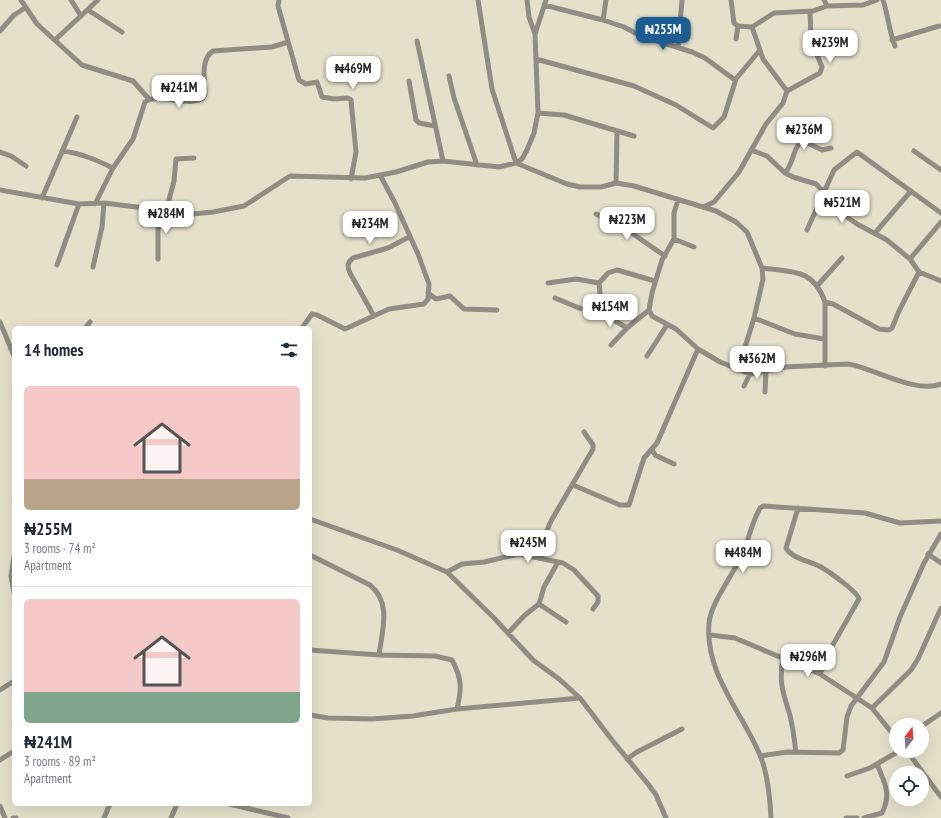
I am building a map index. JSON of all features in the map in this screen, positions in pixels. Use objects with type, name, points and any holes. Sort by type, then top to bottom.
[{"type":"street","points":[[21,0],[37,24],[56,39],[82,65],[133,81],[149,99]]},
{"type":"street","points":[[71,0],[81,16]]},
{"type":"street","points":[[56,39],[98,0]]},
{"type":"street","points":[[279,0],[278,6],[299,80],[306,84],[317,82],[322,97],[334,99],[348,98],[351,100],[356,152],[351,179]]},
{"type":"street","points":[[478,0],[492,89],[516,163],[567,184],[580,187],[600,187],[616,183],[634,186],[716,211],[736,222],[747,232],[762,268],[763,279],[754,318],[738,370]]},
{"type":"street","points":[[0,190],[79,204],[104,203],[166,212],[193,214],[244,206],[290,176],[351,179],[380,175],[428,162],[443,161],[499,167],[516,163],[522,159],[527,150],[534,132],[538,113],[535,34],[529,17],[527,0]]},
{"type":"street","points":[[603,20],[606,0]]},
{"type":"street","points":[[678,47],[682,0]]},
{"type":"street","points":[[731,0],[733,20],[738,26],[752,27],[774,13],[810,11],[827,6],[877,0]]},
{"type":"street","points":[[824,0],[827,6]]},
{"type":"street","points":[[883,0],[888,13],[892,40],[895,46]]},
{"type":"street","points":[[535,34],[545,2],[624,27],[639,35],[678,47],[705,58],[736,79]]},
{"type":"street","points":[[0,31],[14,15],[25,8]]},
{"type":"street","points":[[88,10],[122,32]]},
{"type":"street","points":[[703,207],[714,202],[739,172],[766,124],[783,103],[787,92],[820,72],[822,66],[811,40],[810,11]]},
{"type":"street","points":[[736,40],[738,26]]},
{"type":"street","points":[[892,40],[938,26]]},
{"type":"street","points":[[752,27],[763,59],[787,92]]},
{"type":"street","points":[[417,41],[443,161]]},
{"type":"street","points":[[95,204],[113,168],[128,150],[145,102],[149,99],[200,100],[205,94],[205,60],[208,54],[213,51],[272,47],[288,42]]},
{"type":"street","points":[[536,59],[634,86],[676,105],[713,128],[724,117],[736,79],[760,50]]},
{"type":"street","points":[[449,76],[454,98],[477,165]]},
{"type":"street","points":[[409,81],[416,120],[419,123],[435,126]]},
{"type":"street","points":[[538,113],[564,115],[617,133],[622,132],[634,136]]},
{"type":"street","points":[[42,198],[77,118]]},
{"type":"street","points":[[785,173],[801,140],[818,122]]},
{"type":"street","points":[[616,183],[617,133]]},
{"type":"street","points":[[801,140],[822,150],[831,148]]},
{"type":"street","points":[[752,150],[767,156],[785,173],[816,184],[824,191],[834,208],[857,224],[887,240],[910,259],[919,272],[941,281]]},
{"type":"street","points":[[62,151],[74,152],[89,157],[113,168]]},
{"type":"street","points":[[914,151],[941,170]]},
{"type":"street","points":[[0,152],[11,156],[26,166]]},
{"type":"street","points":[[807,230],[834,170],[857,152],[941,213]]},
{"type":"street","points":[[166,212],[174,181],[176,159],[194,158]]},
{"type":"street","points":[[303,326],[312,314],[324,318],[345,329],[398,307],[424,304],[428,299],[429,284],[418,254],[396,203],[380,175]]},
{"type":"street","points":[[104,184],[108,191]]},
{"type":"street","points":[[875,233],[911,191]]},
{"type":"street","points":[[678,200],[674,214],[674,239],[655,281],[649,310],[652,316],[676,330],[698,349],[720,362],[750,374],[766,370],[825,366],[834,364],[858,366],[879,375],[924,386],[941,384]]},
{"type":"street","points":[[92,267],[102,227],[104,203]]},
{"type":"street","points":[[58,265],[79,204]]},
{"type":"street","points":[[158,210],[158,259]]},
{"type":"street","points":[[596,214],[620,225],[665,256]]},
{"type":"street","points":[[910,259],[941,222]]},
{"type":"street","points":[[374,316],[350,273],[348,267],[349,262],[353,258],[388,248],[410,237]]},
{"type":"street","points":[[674,239],[694,247]]},
{"type":"street","points":[[817,286],[842,258]]},
{"type":"street","points":[[762,268],[784,269],[800,272],[822,292],[825,302],[825,366]]},
{"type":"street","points":[[602,313],[599,283],[608,273],[618,270],[655,281]]},
{"type":"street","points":[[825,302],[833,304],[878,329],[889,330],[892,328],[919,272]]},
{"type":"street","points":[[548,283],[576,279],[599,283]]},
{"type":"street","points":[[428,293],[436,299],[450,296],[464,309],[497,310]]},
{"type":"street","points":[[555,298],[579,308],[602,313],[627,328]]},
{"type":"street","points":[[611,345],[627,328],[649,310]]},
{"type":"street","points":[[754,318],[795,334],[824,339]]},
{"type":"street","points":[[0,322],[12,351]]},
{"type":"street","points":[[87,326],[90,322]]},
{"type":"street","points":[[646,356],[668,325]]},
{"type":"street","points":[[573,485],[620,505],[629,505],[644,458],[652,450],[663,432],[680,388],[698,349]]},
{"type":"street","points":[[765,392],[766,370]]},
{"type":"street","points":[[744,386],[750,374]]},
{"type":"street","points":[[540,558],[548,528],[593,449],[593,445],[584,432]]},
{"type":"street","points":[[652,450],[655,455],[674,464]]},
{"type":"street","points":[[770,818],[770,801],[760,756],[714,668],[709,643],[709,624],[712,612],[737,565],[760,508],[763,506],[865,513],[900,523],[941,521]]},
{"type":"street","points":[[798,508],[786,548],[789,554],[822,567],[855,592],[859,599],[827,655],[820,674]]},
{"type":"street","points":[[312,519],[396,550],[446,572],[494,618],[533,660],[559,679],[580,698],[656,795],[666,818]]},
{"type":"street","points":[[760,756],[796,752],[841,752],[844,746],[848,713],[857,698],[884,662],[900,618],[928,554],[941,534]]},
{"type":"street","points":[[446,572],[462,564],[484,562],[519,554],[558,562],[574,570],[598,596],[598,602],[593,610]]},
{"type":"street","points":[[928,554],[941,563]]},
{"type":"street","points":[[312,557],[370,585],[378,592],[382,598],[384,620],[380,655]]},
{"type":"street","points":[[508,633],[525,615],[539,604],[544,587],[558,562]]},
{"type":"street","points":[[12,569],[12,582]]},
{"type":"street","points":[[539,604],[566,622]]},
{"type":"street","points":[[872,708],[911,670],[918,659],[941,608]]},
{"type":"street","points":[[936,618],[941,621]]},
{"type":"street","points":[[710,635],[735,638],[820,674],[872,708],[889,729]]},
{"type":"street","points":[[312,650],[380,655],[435,656],[452,660],[460,674],[460,694],[457,709]]},
{"type":"street","points":[[783,658],[781,671],[782,690],[789,711],[796,752]]},
{"type":"street","points":[[0,690],[12,682]]},
{"type":"street","points":[[312,715],[328,718],[372,719],[413,716],[457,709],[580,698]]},
{"type":"street","points":[[929,721],[941,713]]},
{"type":"street","points":[[627,759],[637,752],[682,729]]},
{"type":"street","points":[[0,760],[12,751]]},
{"type":"street","points":[[847,776],[877,764],[889,757]]},
{"type":"street","points":[[912,758],[941,797]]},
{"type":"street","points":[[864,818],[882,813],[886,806],[887,788],[877,764]]},
{"type":"street","points":[[0,806],[5,818]]},
{"type":"street","points":[[104,818],[109,806]]},
{"type":"street","points":[[171,818],[176,806]]},
{"type":"street","points":[[237,806],[288,818]]},
{"type":"street","points":[[846,818],[857,818]]}]
